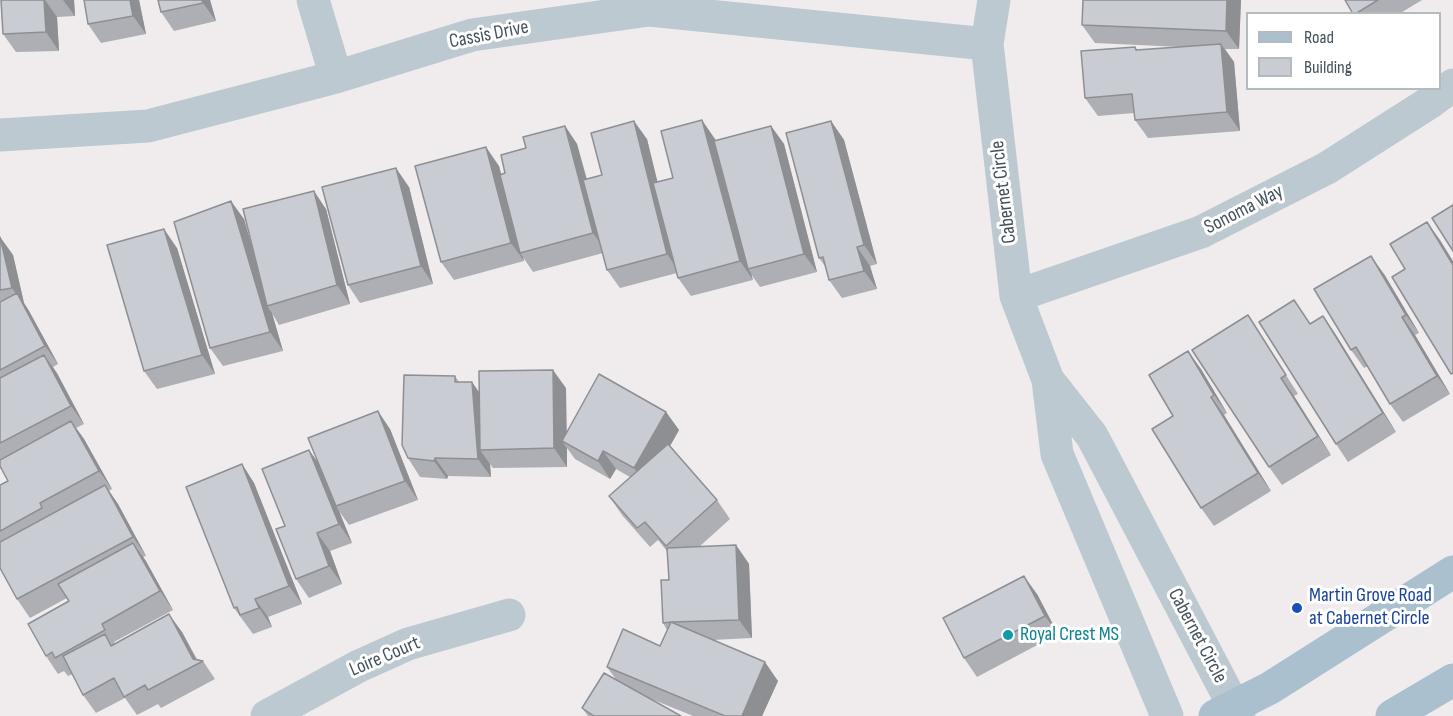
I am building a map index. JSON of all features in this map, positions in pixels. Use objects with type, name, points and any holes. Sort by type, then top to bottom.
[{"type":"main road","points":[[1230,713],[1453,572]]},
{"type":"main road","points":[[1392,716],[1453,680]]},
{"type":"street","points":[[313,0],[336,77]]},
{"type":"street","name":"Cabernet Circle","points":[[994,0],[987,44],[1016,296],[1048,380],[1057,454],[1167,716]]},
{"type":"street","name":"Cassis Drive","points":[[0,135],[148,126],[336,77],[472,35],[649,10],[987,44]]},
{"type":"street","name":"Sonoma Way","points":[[1016,296],[1201,232],[1327,168],[1432,101],[1453,85]]},
{"type":"street","name":"Cabernet Circle","points":[[1048,380],[1092,436],[1230,713]]},
{"type":"street","name":"Loire Court","points":[[267,716],[359,666],[408,644],[509,615]]},
{"type":"building","points":[[1,0],[44,0],[46,32],[3,34]]},
{"type":"building","points":[[84,0],[130,0],[133,16],[88,24]]},
{"type":"building","points":[[158,0],[202,0],[203,3],[161,12]]},
{"type":"building","points":[[1083,0],[1227,0],[1226,31],[1082,25]]},
{"type":"building","points":[[1345,0],[1378,0],[1358,12],[1352,12]]},
{"type":"building","points":[[1221,44],[1227,112],[1135,120],[1132,94],[1085,98],[1081,51]]},
{"type":"building","points":[[702,120],[740,261],[678,278],[653,183],[673,178],[661,131]]},
{"type":"building","points":[[634,121],[667,254],[607,270],[583,180],[602,175],[591,133]]},
{"type":"building","points":[[831,121],[864,245],[857,247],[864,271],[829,280],[823,257],[819,258],[786,133]]},
{"type":"building","points":[[565,126],[593,233],[520,253],[500,175],[505,173],[501,155],[526,148],[523,137]]},
{"type":"building","points":[[771,126],[804,254],[748,269],[714,141]]},
{"type":"building","points":[[486,147],[511,243],[441,262],[415,166]]},
{"type":"building","points":[[396,168],[421,266],[348,285],[322,187]]},
{"type":"building","points":[[314,191],[337,285],[267,306],[243,209]]},
{"type":"building","points":[[231,201],[270,332],[210,348],[174,222]]},
{"type":"building","points":[[1453,205],[1453,251],[1432,218]]},
{"type":"building","points":[[1427,222],[1453,265],[1453,373],[1451,374],[1392,277],[1405,269],[1390,244]]},
{"type":"building","points":[[164,229],[202,355],[144,371],[107,245]]},
{"type":"building","points":[[0,237],[12,288],[0,290]]},
{"type":"building","points":[[1371,256],[1406,315],[1402,317],[1437,376],[1390,404],[1356,347],[1351,350],[1314,289]]},
{"type":"building","points":[[17,293],[45,346],[0,370],[0,302]]},
{"type":"building","points":[[1294,300],[1310,324],[1323,316],[1383,413],[1336,444],[1259,322]]},
{"type":"building","points":[[1248,315],[1286,375],[1281,378],[1318,436],[1269,467],[1192,350]]},
{"type":"building","points":[[1188,351],[1214,395],[1211,397],[1258,473],[1201,508],[1152,429],[1173,416],[1149,375]]},
{"type":"building","points":[[44,355],[71,406],[0,443],[0,378]]},
{"type":"building","points":[[553,370],[554,448],[480,450],[479,371]]},
{"type":"building","points":[[599,374],[666,412],[634,468],[603,451],[598,461],[562,441]]},
{"type":"building","points":[[404,375],[455,376],[455,382],[472,382],[478,459],[435,458],[434,461],[408,458],[402,445]]},
{"type":"building","points":[[378,411],[405,481],[336,506],[308,438]]},
{"type":"building","points":[[71,421],[99,471],[40,503],[42,508],[0,531],[0,485],[8,481],[0,466],[0,460]]},
{"type":"building","points":[[668,444],[717,500],[666,546],[645,522],[637,528],[609,496]]},
{"type":"building","points":[[309,450],[339,524],[317,533],[329,566],[296,579],[276,529],[285,526],[262,469]]},
{"type":"building","points":[[242,464],[289,586],[255,599],[259,608],[240,615],[237,607],[234,608],[186,487]]},
{"type":"building","points":[[105,485],[133,537],[17,599],[0,568],[0,542]]},
{"type":"building","points":[[133,543],[160,591],[102,624],[105,630],[55,658],[52,652],[46,656],[28,624],[69,601],[58,584]]},
{"type":"building","points":[[736,545],[739,620],[663,623],[661,580],[669,580],[667,548]]},
{"type":"building","points":[[1024,576],[1045,616],[964,658],[943,618]]},
{"type":"building","points":[[169,614],[193,659],[203,661],[148,690],[145,685],[124,697],[114,678],[83,695],[63,656],[105,634],[111,646]]},
{"type":"building","points":[[671,622],[765,662],[742,716],[725,716],[607,667],[623,629],[660,646]]},
{"type":"building","points":[[604,673],[681,716],[594,716],[582,708]]},
{"type":"place","name":"Martin Grove Road at Cabernet Circle","points":[[1297,608]]},
{"type":"place","name":"Royal Crest MS","points":[[1008,635]]}]
